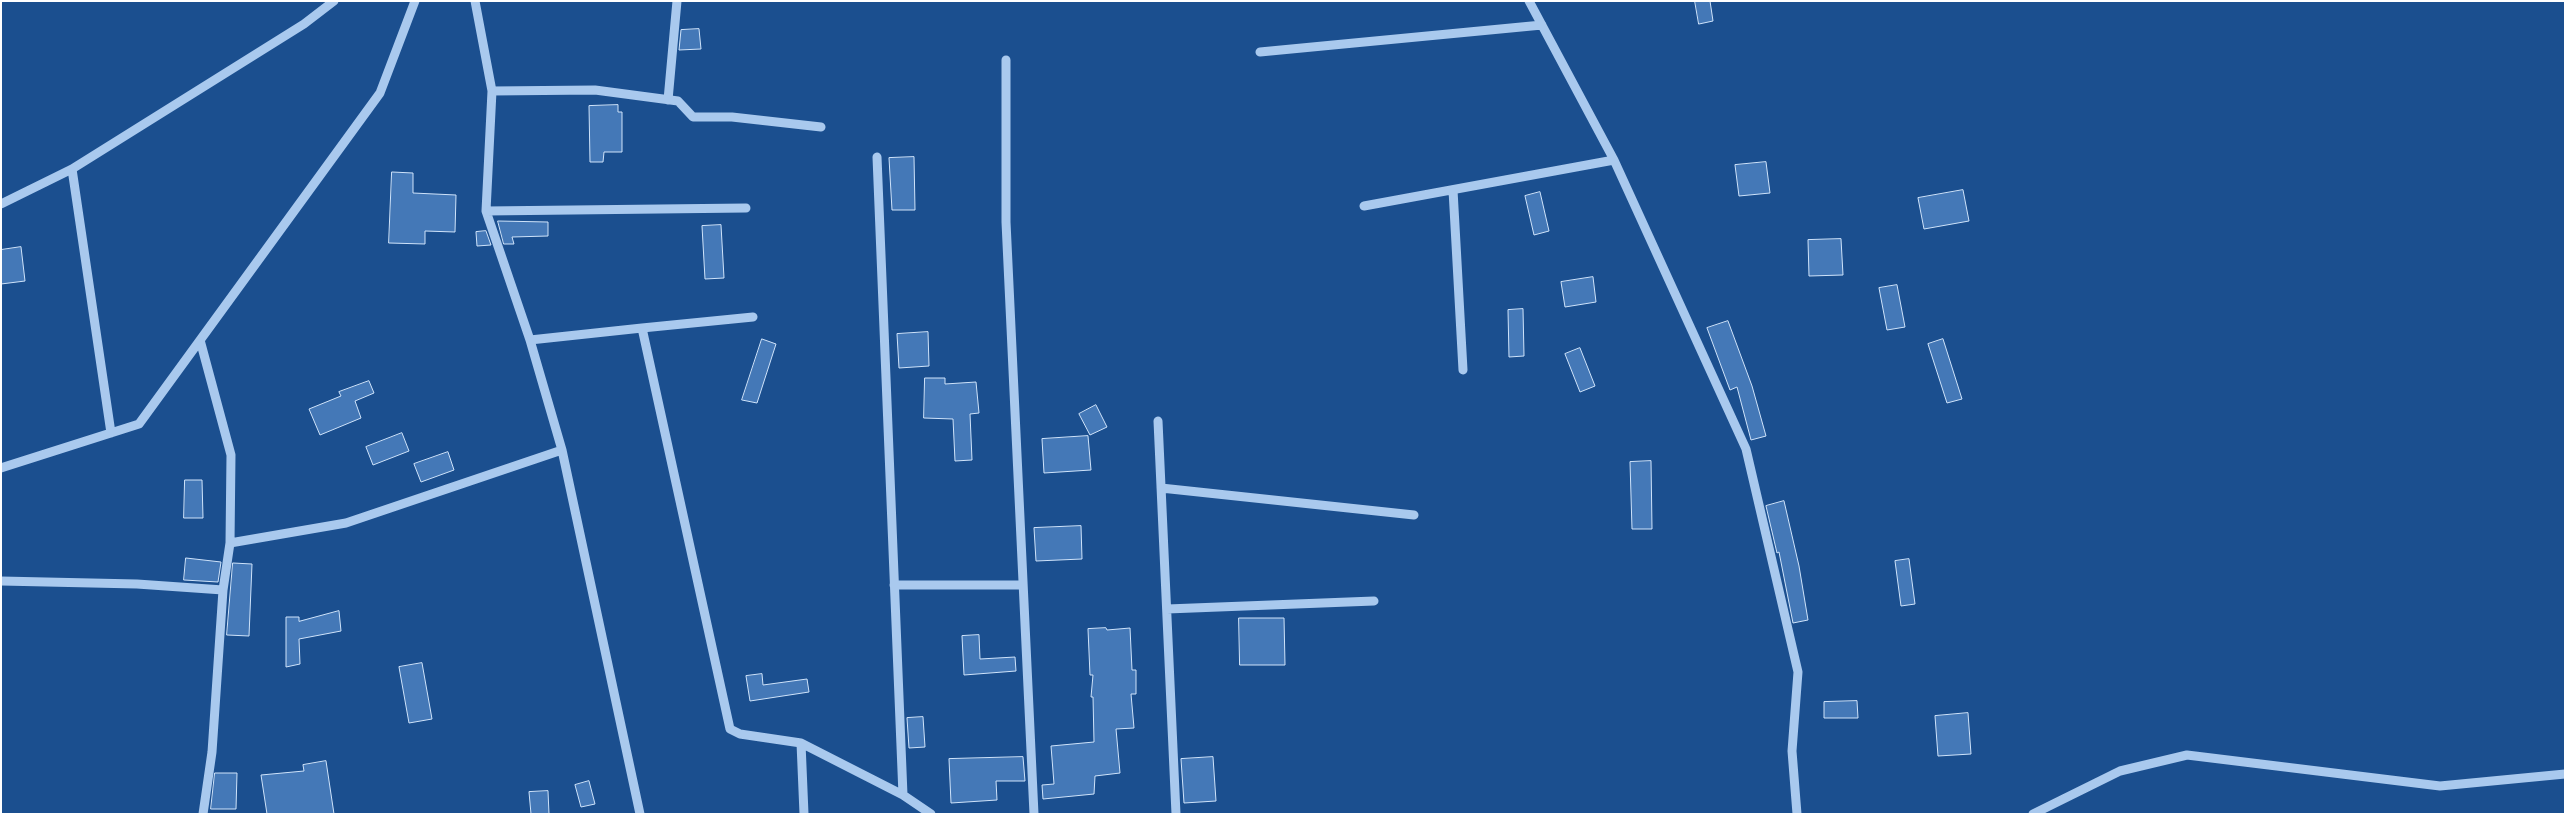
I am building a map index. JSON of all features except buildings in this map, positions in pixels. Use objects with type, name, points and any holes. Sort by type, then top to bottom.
[{"type":"street","points":[[2,203],[72,169],[304,24],[334,1]]},
{"type":"street","points":[[1,468],[139,424],[380,93],[415,1]]},
{"type":"street","points":[[475,1],[492,91],[486,210],[530,340],[562,450],[640,814]]},
{"type":"street","points":[[668,100],[677,1]]},
{"type":"street","points":[[1529,1],[1614,160],[1746,449],[1798,672],[1792,751],[1797,814]]},
{"type":"street","points":[[1260,52],[1542,25]]},
{"type":"street","points":[[1006,60],[1006,222],[1034,814]]},
{"type":"street","points":[[492,91],[595,90],[678,102],[693,117],[732,117],[821,127]]},
{"type":"street","points":[[877,157],[903,795]]},
{"type":"street","points":[[1364,206],[1614,160]]},
{"type":"street","points":[[72,169],[111,433]]},
{"type":"street","points":[[1453,190],[1463,370]]},
{"type":"street","points":[[486,210],[746,208]]},
{"type":"street","points":[[530,340],[752,317]]},
{"type":"street","points":[[642,328],[730,730],[740,734],[800,743],[903,795],[931,814]]},
{"type":"street","points":[[200,340],[231,455],[230,543],[223,590],[212,752],[203,814]]},
{"type":"street","points":[[1158,421],[1176,814]]},
{"type":"street","points":[[230,543],[346,523],[562,450]]},
{"type":"street","points":[[1161,488],[1414,515]]},
{"type":"street","points":[[1,580],[137,584],[223,590]]},
{"type":"street","points":[[894,584],[1023,585]]},
{"type":"street","points":[[1167,609],[1374,601]]},
{"type":"street","points":[[800,743],[804,814]]},
{"type":"street","points":[[2033,814],[2120,771],[2187,755],[2440,786],[2565,774]]}]
